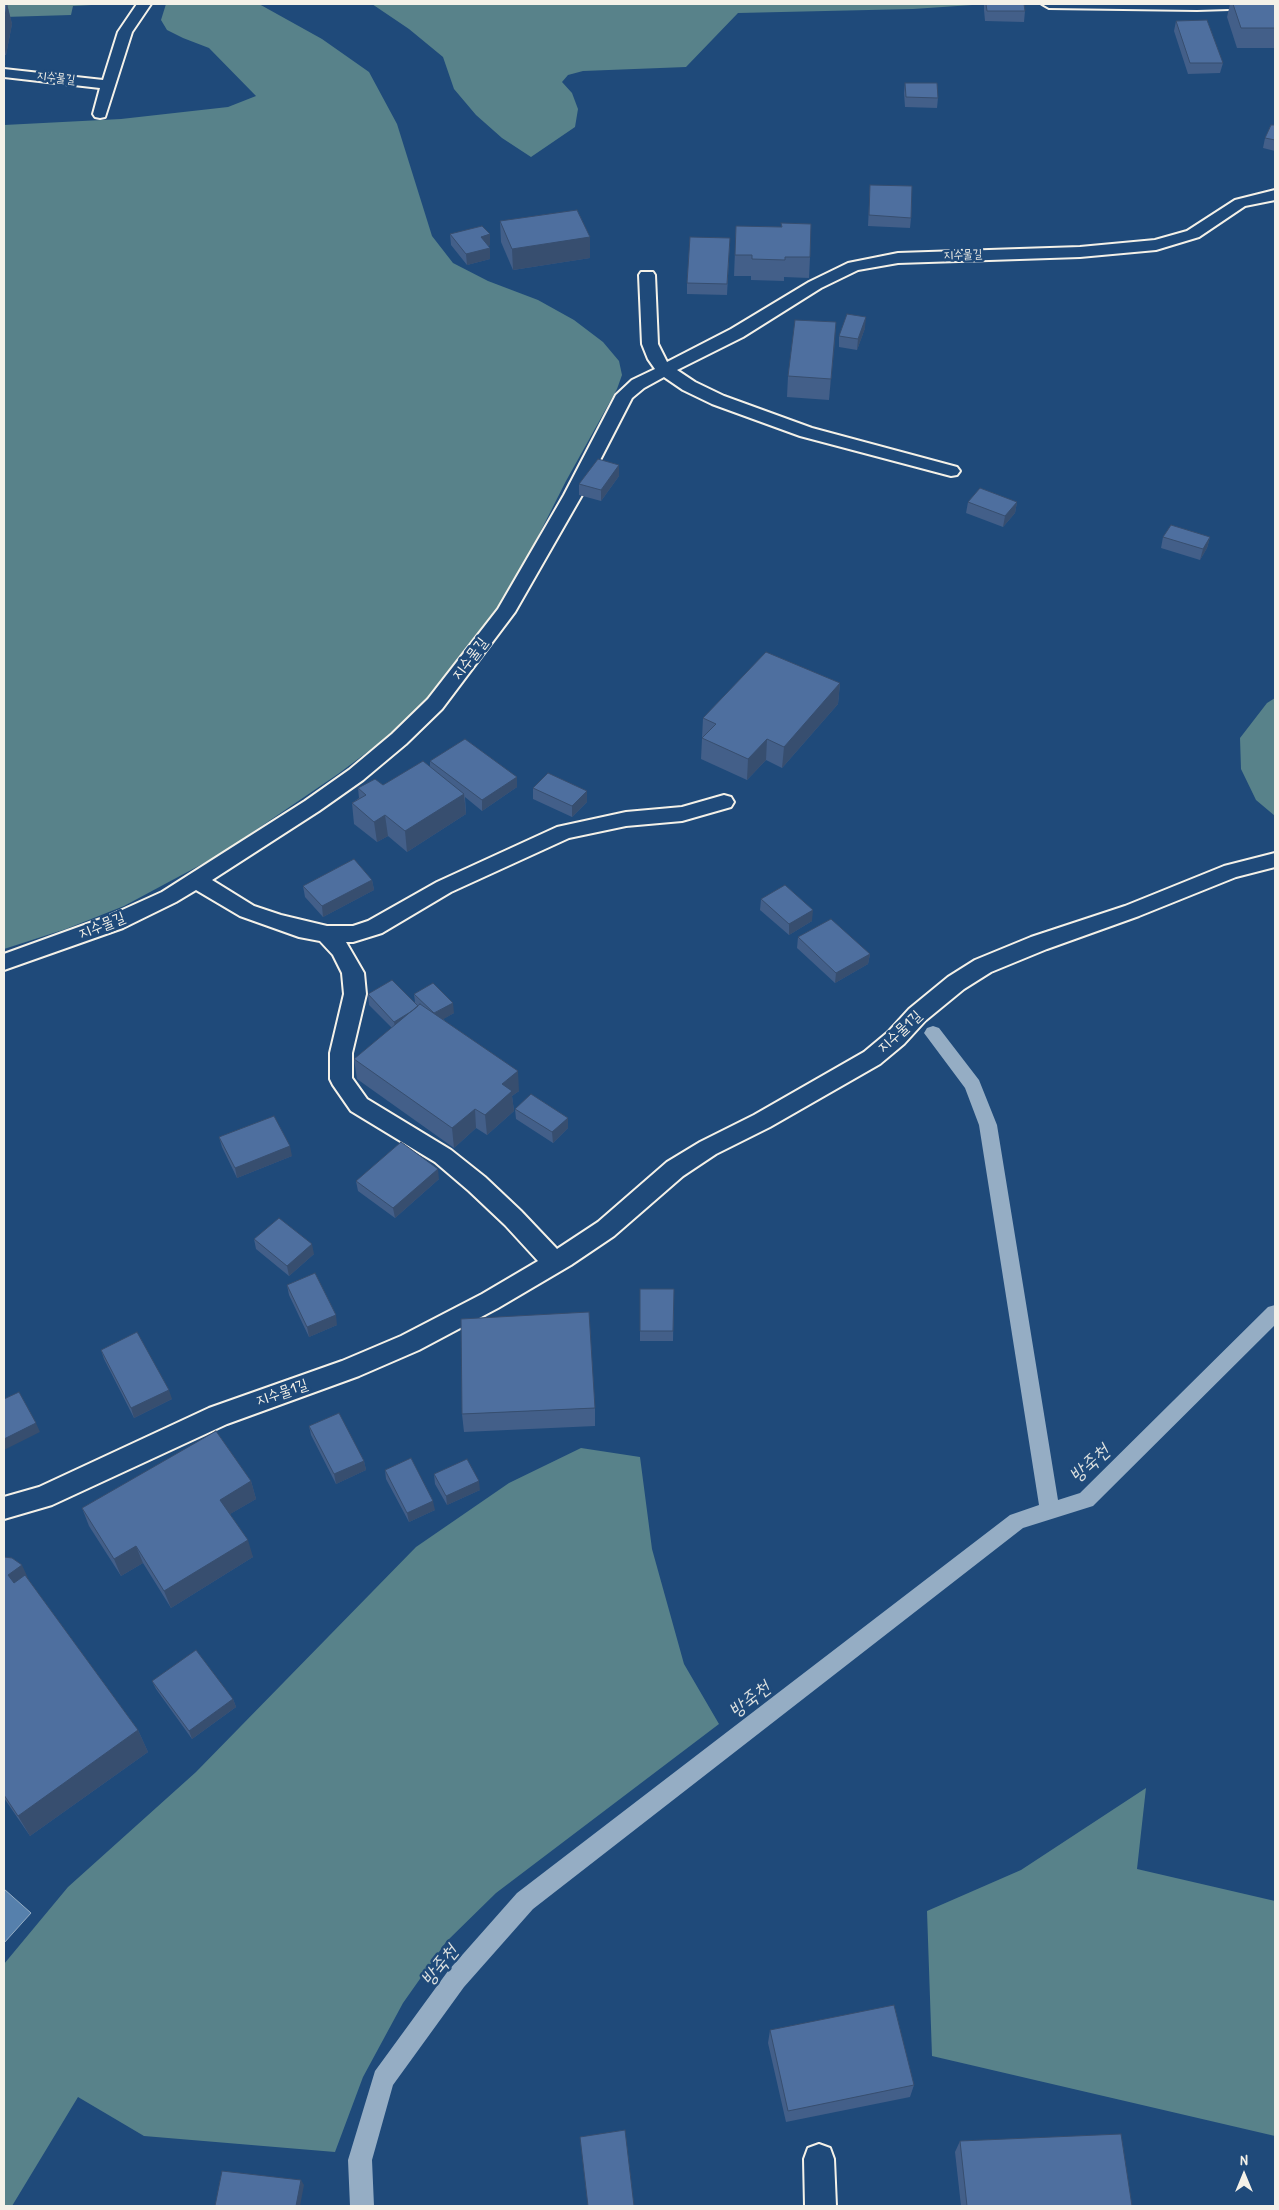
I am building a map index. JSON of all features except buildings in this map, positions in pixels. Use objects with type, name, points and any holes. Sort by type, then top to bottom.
[{"type":"lane","points":[[100,114],[125,32],[144,4]]},
{"type":"lane","points":[[1049,4],[1197,6],[1261,4]]},
{"type":"lane","name":"지수물길","points":[[4,73],[109,85]]},
{"type":"lane","name":"지수물길","points":[[4,962],[116,922],[169,898],[312,806],[399,739],[435,704],[466,667],[506,612],[574,495],[625,395],[638,384],[745,328],[834,274],[854,266],[898,258],[1080,252],[1156,246],[1194,234],[1240,203],[1275,195]]},
{"type":"lane","points":[[647,275],[647,326],[650,344],[656,359],[666,370],[690,386],[718,400],[806,432],[951,471]]},
{"type":"lane","points":[[196,880],[247,911],[299,929],[327,934],[353,934],[375,927],[444,887],[564,832],[594,824],[626,819],[682,814],[724,802]]},
{"type":"lane","name":"지수물1길","points":[[4,1508],[43,1497],[218,1416],[350,1369],[410,1343],[490,1301],[555,1263],[606,1229],[675,1169],[708,1148],[762,1121],[872,1058],[896,1038],[930,1004],[956,983],[983,966],[1039,943],[1132,911],[1231,871],[1275,860]]},
{"type":"lane","points":[[327,934],[341,950],[353,973],[355,994],[341,1053],[341,1079],[359,1105],[450,1161],[513,1218],[555,1263]]},
{"type":"lane","points":[[819,2159],[821,2206]]},
{"type":"green space","points":[[4,4],[110,4],[73,6],[71,15],[4,17]]},
{"type":"green space","points":[[166,4],[259,4],[322,39],[369,72],[397,124],[432,236],[453,263],[488,281],[538,300],[574,320],[603,342],[619,361],[622,375],[617,389],[566,481],[524,564],[495,613],[460,660],[426,700],[390,735],[338,774],[219,855],[124,906],[66,929],[4,949],[4,125],[121,119],[228,107],[256,96],[209,48],[167,30],[161,20]]},
{"type":"green space","points":[[372,4],[987,4],[913,9],[738,13],[686,67],[583,71],[568,75],[562,82],[572,93],[578,109],[575,127],[531,157],[502,138],[476,115],[454,89],[443,57],[409,29]]},
{"type":"green space","points":[[1275,698],[1275,816],[1256,800],[1241,769],[1240,738],[1267,703]]},
{"type":"green space","points":[[581,1448],[640,1457],[652,1549],[684,1664],[719,1724],[496,1893],[446,1942],[403,2003],[363,2077],[335,2152],[144,2136],[78,2097],[12,2206],[4,2206],[4,1964],[68,1887],[196,1772],[416,1547],[509,1483]]},
{"type":"green space","points":[[1146,1788],[1137,1869],[1275,1901],[1275,2136],[932,2056],[927,1911],[1021,1870]]},
{"type":"water","points":[[4,1889],[31,1913],[4,1943]]},
{"type":"waterway","points":[[933,1033],[973,1085],[988,1125],[1050,1511]]},
{"type":"waterway","name":"방죽천","points":[[1050,1511],[1086,1500],[1275,1313]]},
{"type":"waterway","name":"방죽천","points":[[362,2206],[360,2160],[383,2079],[456,1979],[525,1901],[1017,1521],[1050,1511]]}]
